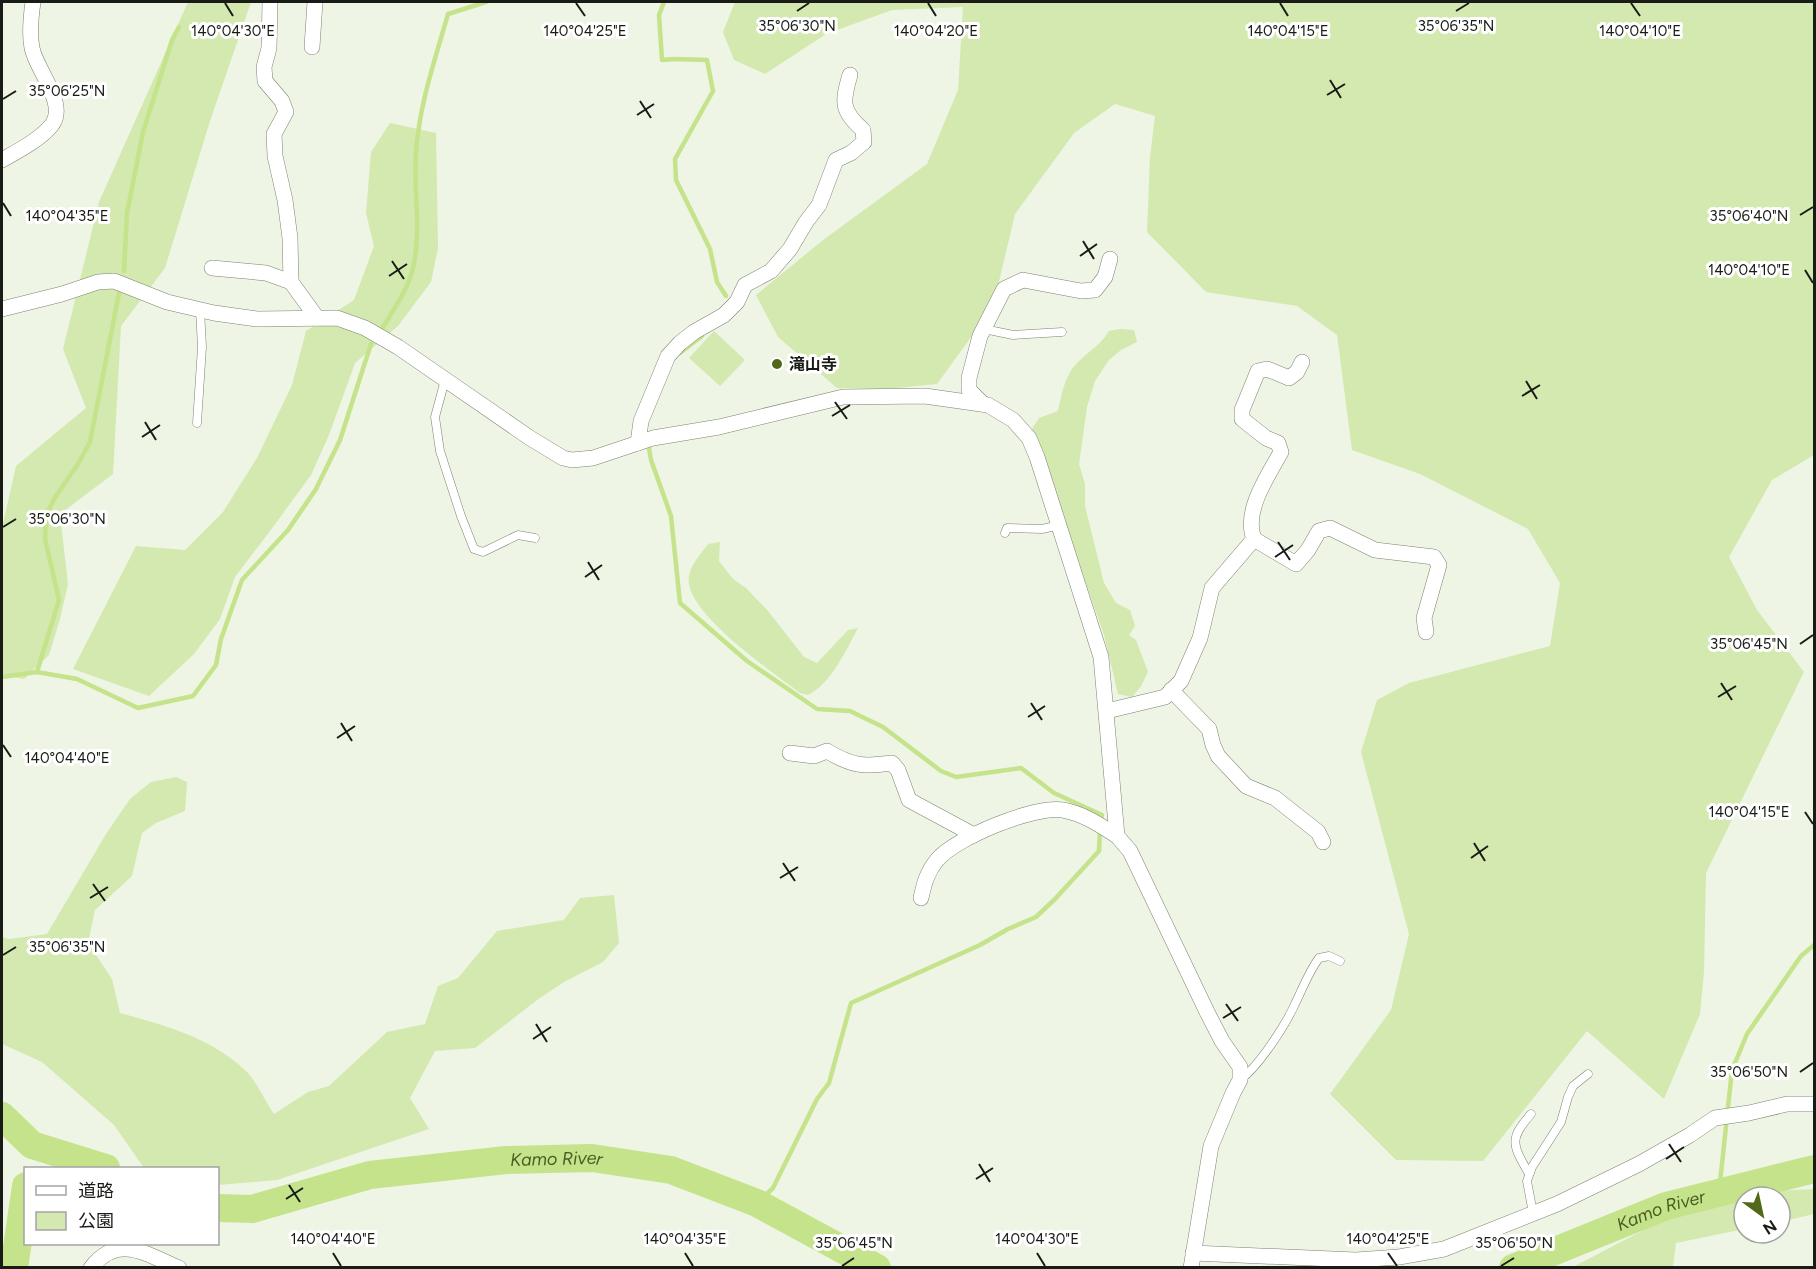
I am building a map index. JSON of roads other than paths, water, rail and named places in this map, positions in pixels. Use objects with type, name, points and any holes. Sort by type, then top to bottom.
[{"type":"street","points":[[2,160],[25,147],[52,125],[57,113],[53,94],[32,49],[33,2]]},
{"type":"street","points":[[270,2],[268,48],[264,68],[265,81],[282,101],[286,112],[274,134],[275,156],[285,200],[290,238],[291,282]]},
{"type":"street","points":[[312,47],[315,2]]},
{"type":"street","points":[[645,441],[641,421],[668,356],[694,332],[724,315],[737,302],[745,285],[771,271],[790,249],[819,205],[836,160],[851,153],[864,142],[863,130],[849,117],[843,98],[850,75]]},
{"type":"street","points":[[1110,259],[1105,277],[1095,290],[1081,291],[1023,280],[1004,289],[984,329],[969,378],[969,390],[983,404],[1013,420],[1029,438],[1060,525],[1101,657],[1117,836]]},
{"type":"street","points":[[212,268],[266,273],[291,282],[317,318]]},
{"type":"street","points":[[2,309],[62,294],[98,282],[114,281],[167,302],[200,310],[257,319],[337,318],[365,328],[563,458],[572,460],[593,458],[645,441],[718,428],[843,396],[925,396],[983,404]]},
{"type":"street","points":[[1302,363],[1297,372],[1288,378],[1267,369],[1258,371],[1242,410],[1242,419],[1266,438],[1278,443],[1281,452],[1254,506],[1251,532],[1254,539],[1296,564],[1308,550],[1319,531],[1330,528],[1375,550],[1434,557],[1439,565],[1424,618],[1426,632]]},
{"type":"street","points":[[1107,711],[1165,696],[1181,681],[1200,638],[1212,588],[1254,539]]},
{"type":"street","points":[[1172,690],[1209,729],[1218,756],[1246,786],[1275,798],[1318,832],[1323,842]]},
{"type":"street","points":[[790,753],[814,756],[827,751],[841,759],[867,767],[892,764],[898,770],[909,800],[974,835]]},
{"type":"street","points":[[921,898],[925,878],[938,859],[974,835],[1010,819],[1049,809],[1084,816],[1117,836],[1130,851],[1207,1012],[1222,1041],[1240,1067],[1240,1080],[1211,1146],[1192,1260],[1356,1260],[1400,1257],[1444,1249],[1557,1203],[1639,1164],[1715,1118],[1787,1104],[1815,1104]]},
{"type":"street","points":[[91,1268],[107,1252],[120,1248],[137,1250],[179,1268]]},
{"type":"lane","points":[[197,423],[202,347],[200,310]]},
{"type":"lane","points":[[984,329],[1013,335],[1062,332]]},
{"type":"lane","points":[[445,380],[435,417],[440,451],[474,549],[483,552],[518,535],[535,538]]},
{"type":"lane","points":[[1005,533],[1007,528],[1042,529],[1060,525]]},
{"type":"lane","points":[[1240,1080],[1254,1070],[1294,1006],[1309,972],[1319,958],[1329,956],[1340,961]]},
{"type":"lane","points":[[1533,1213],[1527,1181],[1529,1174],[1561,1122],[1573,1086],[1588,1074]]},
{"type":"lane","points":[[1529,1174],[1517,1153],[1515,1135],[1519,1126],[1531,1114]]},
{"type":"waterway","points":[[382,329],[404,292],[411,276],[416,254],[415,167],[420,118],[448,14],[486,2]]},
{"type":"waterway","points":[[664,2],[659,15],[662,60],[707,60],[713,91],[675,159],[676,180],[710,249],[717,282],[726,296]]},
{"type":"waterway","points":[[124,271],[127,213],[143,132],[172,40],[179,27]]},
{"type":"waterway","points":[[37,672],[59,600],[45,539],[46,516],[54,499],[90,442],[119,293]]},
{"type":"waterway","points":[[680,353],[702,336]]},
{"type":"waterway","points":[[2,677],[37,672],[77,679],[138,708],[193,696],[216,665],[221,639],[242,580],[288,530],[316,489],[340,440],[371,344]]},
{"type":"waterway","points":[[648,442],[651,460],[671,516],[680,603],[747,661],[817,709],[850,711],[883,727],[941,771],[956,777],[1021,768],[1054,793],[1102,815],[1101,821]]},
{"type":"waterway","points":[[757,1203],[773,1188],[817,1099],[829,1083],[851,1003],[1036,917],[1099,851],[1100,830]]},
{"type":"waterway","points":[[1719,1192],[1732,1070],[1747,1034],[1801,956],[1814,945]]},
{"type":"waterway","name":"Kamo River","points":[[2,1116],[32,1145],[103,1167]]},
{"type":"waterway","name":"Kamo River","points":[[219,1208],[252,1209],[370,1175],[506,1160],[592,1158],[671,1170],[757,1203],[877,1268]]},
{"type":"waterway","name":"Kamo River","points":[[1513,1268],[1666,1206],[1814,1169]]},
{"type":"waterway","points":[[14,1268],[24,1200]]},
{"type":"place","name":"滝山寺","points":[[777,364]]}]
